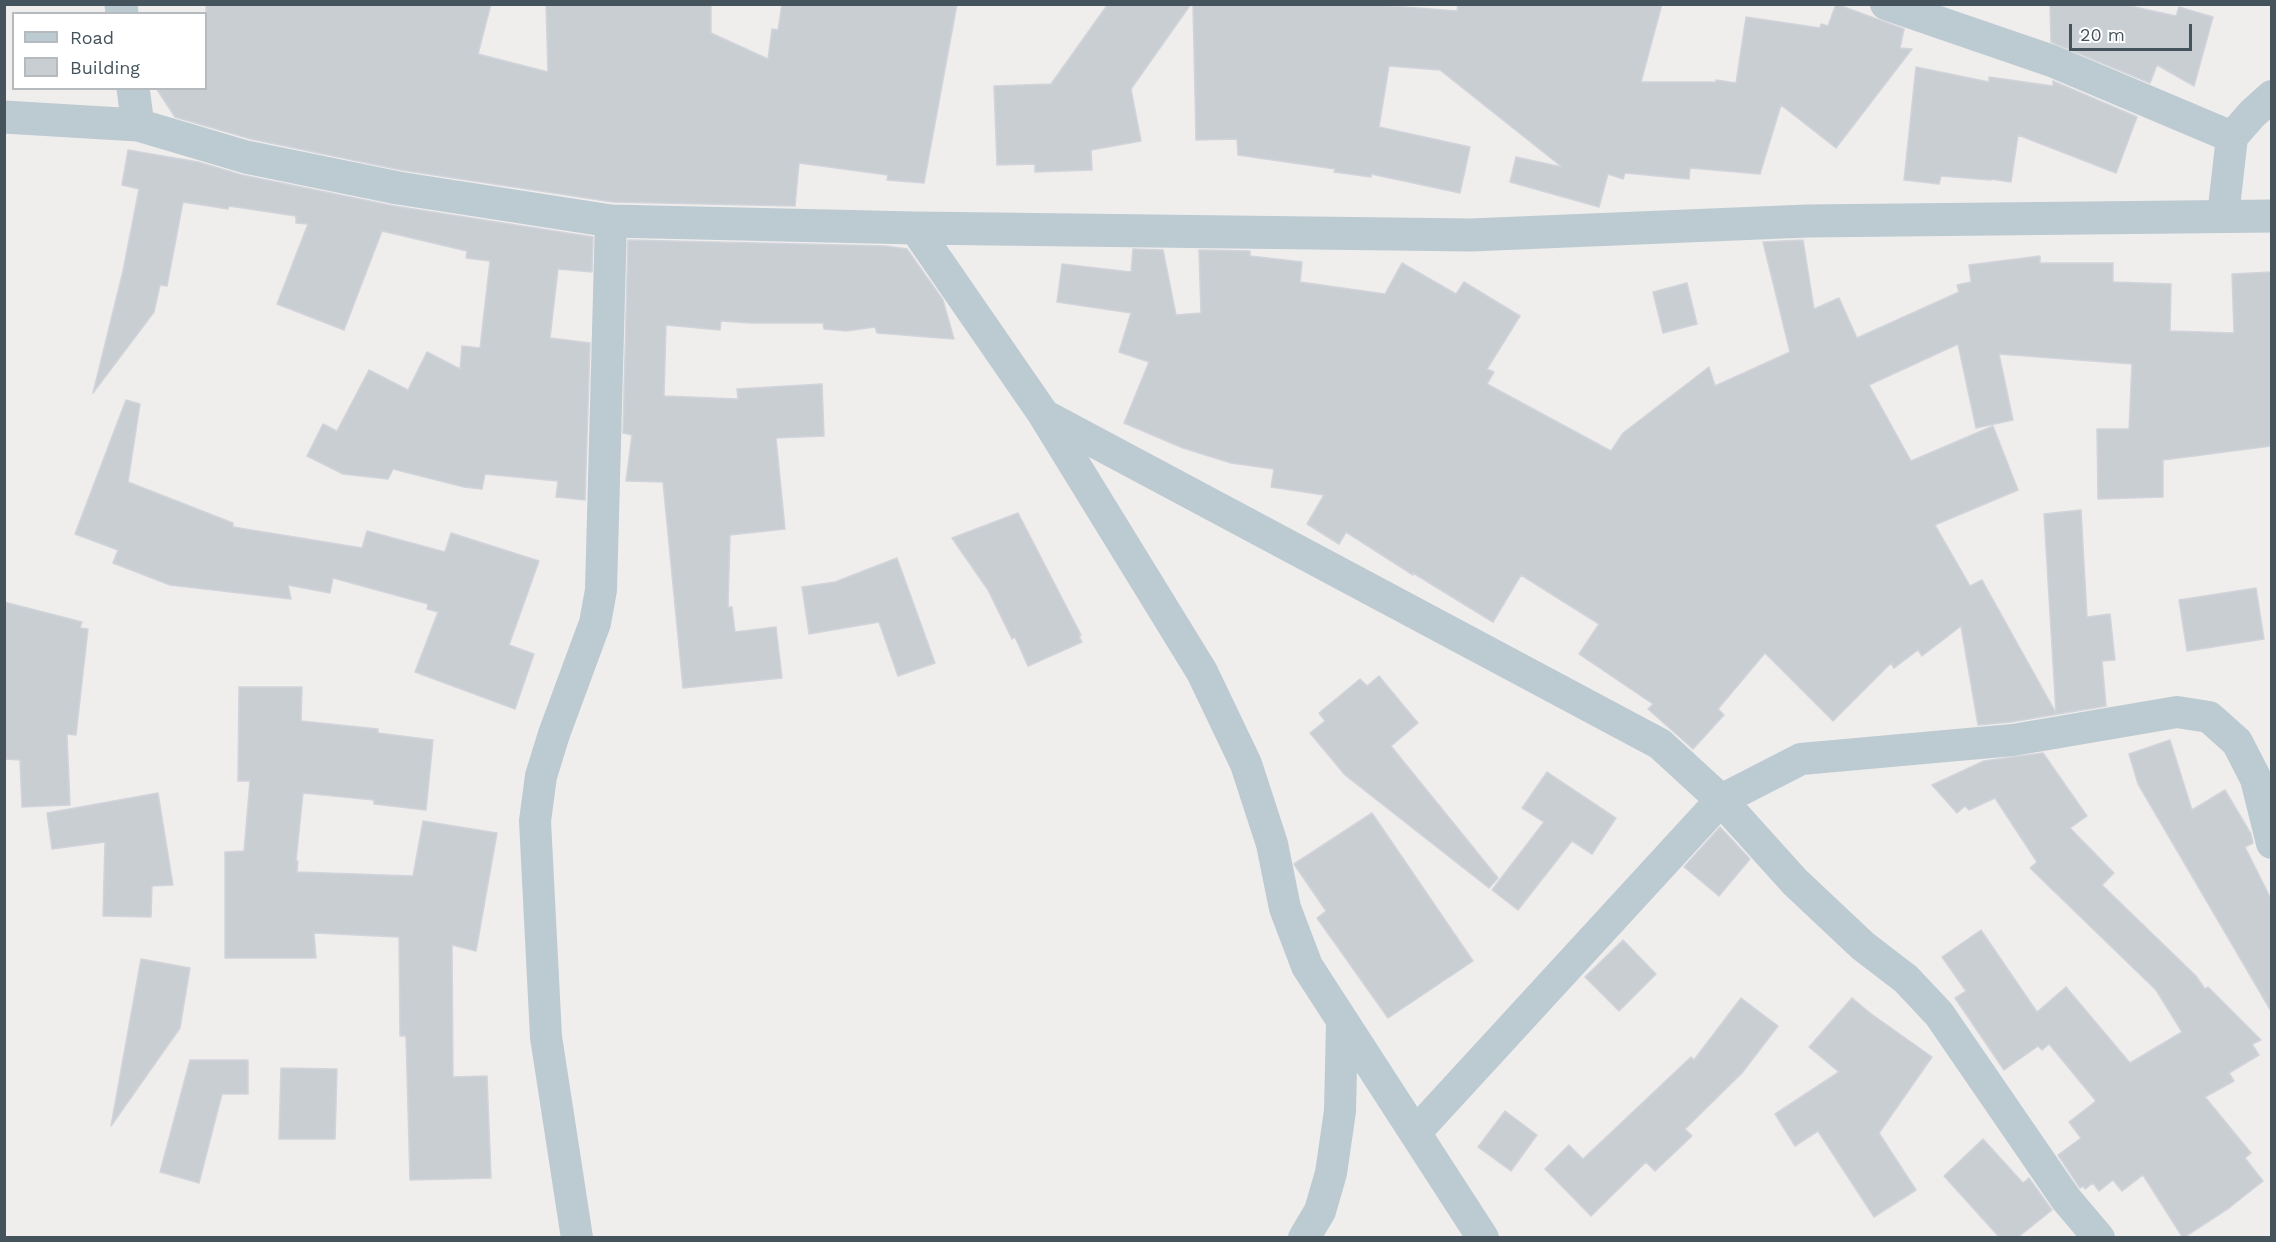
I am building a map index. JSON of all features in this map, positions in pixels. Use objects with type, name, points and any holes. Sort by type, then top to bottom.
[{"type":"street","points":[[1886,4],[2052,61],[2232,137]]},
{"type":"street","points":[[133,90],[138,125]]},
{"type":"street","points":[[2223,216],[2232,137],[2271,96]]},
{"type":"street","points":[[4,117],[138,125],[246,157],[351,179],[611,221],[915,228],[1471,235],[1807,221],[2271,216]]},
{"type":"street","points":[[577,1238],[546,1037],[535,821],[541,776],[595,623],[601,590],[611,221]]},
{"type":"street","points":[[915,228],[1044,415],[1202,672],[1246,764],[1272,844],[1285,908],[1307,966],[1483,1238]]},
{"type":"street","points":[[1044,415],[1660,744],[1722,800],[1795,882],[1863,946],[1906,980],[1939,1014],[2066,1199],[2099,1238]]},
{"type":"street","points":[[1415,1133],[1722,800],[1800,759],[2013,741],[2177,712],[2209,717],[2237,742],[2256,779],[2271,843]]},
{"type":"street","points":[[1304,1238],[1320,1211],[1331,1173],[1340,1111],[1342,1022]]},
{"type":"building","points":[[206,4],[491,4],[478,54],[548,72],[546,4],[711,4],[711,33],[768,59],[772,29],[778,30],[782,4],[957,4],[924,183],[887,180],[888,175],[799,163],[795,206],[613,202],[401,170],[251,139],[175,117],[157,90],[207,90]]},
{"type":"building","points":[[1108,4],[1191,4],[1131,89],[1141,141],[1091,150],[1092,170],[1035,172],[1035,164],[997,165],[994,86],[1051,84]]},
{"type":"building","points":[[1193,4],[1366,4],[1457,11],[1458,4],[1662,4],[1641,82],[1716,82],[1716,80],[1736,83],[1746,17],[1820,28],[1821,24],[1828,26],[1836,4],[1904,29],[1900,48],[1912,49],[1836,148],[1781,105],[1760,174],[1690,168],[1689,179],[1625,173],[1623,179],[1608,174],[1599,207],[1510,182],[1516,157],[1562,167],[1440,70],[1389,66],[1379,127],[1470,147],[1460,193],[1371,174],[1371,177],[1334,172],[1335,169],[1238,155],[1237,139],[1196,140]]},
{"type":"building","points":[[2050,4],[2121,4],[2176,16],[2179,7],[2213,17],[2194,86],[2157,65],[2150,83],[2051,42]]},
{"type":"building","points":[[1916,67],[1989,82],[1989,77],[2053,86],[2053,81],[2137,117],[2116,173],[2018,135],[2011,182],[1941,176],[1939,184],[1904,180]]},
{"type":"building","points":[[128,150],[198,162],[242,175],[394,206],[593,237],[592,272],[558,269],[550,338],[590,343],[585,500],[556,497],[558,481],[485,474],[482,489],[464,487],[393,469],[388,479],[343,474],[307,456],[323,424],[337,431],[369,370],[408,390],[427,352],[460,369],[462,346],[480,348],[490,261],[466,258],[467,251],[382,231],[344,330],[277,304],[308,224],[296,223],[296,216],[183,202],[167,286],[160,285],[154,312],[93,393],[123,271],[139,189],[122,185]]},
{"type":"building","points":[[628,240],[886,246],[907,249],[943,300],[954,339],[877,333],[875,327],[846,331],[824,329],[823,323],[721,321],[720,330],[666,325],[664,396],[738,399],[737,389],[822,384],[824,436],[776,438],[785,529],[730,535],[728,607],[732,607],[735,632],[776,627],[782,678],[683,688],[663,482],[626,481],[632,435],[623,433]]},
{"type":"building","points":[[1803,240],[1814,309],[1839,298],[1857,338],[1959,292],[1957,285],[1971,282],[1969,265],[2040,256],[2040,263],[2113,263],[2113,282],[2171,284],[2170,331],[2234,333],[2232,274],[2271,272],[2271,446],[2163,460],[2163,497],[2098,499],[2097,429],[2129,429],[2132,364],[1999,354],[2013,420],[1976,428],[1958,344],[1869,385],[1911,461],[1993,426],[2018,490],[1935,525],[1970,586],[1982,580],[2056,713],[2044,514],[2081,510],[2087,617],[2110,614],[2115,660],[2102,661],[2106,706],[2011,722],[1978,725],[1961,626],[1922,656],[1918,650],[1894,668],[1891,663],[1833,721],[1765,653],[1718,709],[1724,715],[1693,749],[1648,709],[1653,704],[1579,654],[1599,624],[1521,575],[1493,622],[1346,532],[1339,544],[1307,524],[1324,495],[1271,487],[1274,469],[1231,463],[1183,448],[1124,423],[1149,362],[1119,352],[1131,313],[1057,302],[1062,264],[1131,272],[1133,249],[1163,250],[1176,315],[1201,313],[1199,250],[1250,251],[1250,256],[1302,262],[1300,282],[1385,294],[1402,263],[1456,294],[1464,282],[1520,316],[1487,369],[1494,372],[1487,384],[1611,451],[1623,433],[1709,367],[1715,386],[1790,352],[1763,242]]},
{"type":"building","points":[[1687,283],[1697,324],[1663,333],[1653,292]]},
{"type":"building","points":[[126,400],[140,404],[128,482],[233,523],[233,527],[362,548],[367,531],[445,552],[451,533],[539,561],[509,645],[534,654],[515,709],[415,672],[438,612],[427,609],[428,604],[333,578],[330,593],[288,585],[291,599],[170,585],[113,563],[118,550],[75,534]]},
{"type":"building","points":[[1018,513],[1081,635],[1079,636],[1082,642],[1028,666],[1015,637],[1012,639],[988,590],[952,538]]},
{"type":"building","points":[[897,558],[935,663],[898,676],[879,622],[809,634],[802,587],[835,582]]},
{"type":"building","points":[[2256,588],[2264,639],[2187,651],[2179,600]]},
{"type":"building","points":[[4,602],[82,622],[80,628],[88,629],[76,735],[67,734],[70,805],[22,807],[20,760],[4,759]]},
{"type":"building","points":[[1379,676],[1418,723],[1391,746],[1498,878],[1489,888],[1345,775],[1310,733],[1325,721],[1319,713],[1360,679],[1367,686]]},
{"type":"building","points":[[239,687],[302,687],[301,721],[378,729],[378,733],[433,740],[426,810],[374,804],[374,800],[303,793],[296,861],[298,861],[297,872],[413,876],[423,821],[497,833],[476,951],[452,945],[453,1077],[487,1076],[491,1178],[410,1180],[406,1036],[400,1036],[399,937],[314,933],[316,958],[225,958],[225,852],[244,851],[250,781],[238,781]]},
{"type":"building","points":[[2170,740],[2192,810],[2225,790],[2251,834],[2253,843],[2245,847],[2271,899],[2271,1011],[2138,784],[2129,754]]},
{"type":"building","points":[[2043,753],[2087,816],[2070,828],[2114,873],[2102,885],[2196,976],[2205,989],[2208,987],[2261,1040],[2252,1044],[2259,1055],[2229,1073],[2234,1081],[2205,1097],[2251,1153],[2245,1158],[2263,1181],[2229,1208],[2183,1238],[2143,1175],[2122,1191],[2113,1180],[2099,1191],[2093,1183],[2085,1189],[2083,1186],[2080,1188],[2058,1155],[2081,1138],[2069,1122],[2096,1101],[2049,1044],[2042,1050],[2038,1046],[2004,1070],[1955,998],[1966,991],[1942,957],[1981,930],[2037,1012],[2066,987],[2130,1063],[2182,1032],[2156,990],[2030,868],[2037,862],[1995,798],[1969,810],[1965,806],[1957,813],[1932,785],[1984,761]]},
{"type":"building","points":[[1547,772],[1616,818],[1592,854],[1572,841],[1518,910],[1492,890],[1544,822],[1522,808]]},
{"type":"building","points":[[158,793],[173,885],[152,886],[151,917],[103,916],[105,842],[52,849],[47,813]]},
{"type":"building","points":[[1372,813],[1473,961],[1388,1018],[1317,918],[1326,911],[1294,864]]},
{"type":"building","points":[[1720,827],[1750,859],[1719,896],[1684,867]]},
{"type":"building","points":[[1623,940],[1656,974],[1619,1011],[1585,977]]},
{"type":"building","points":[[141,959],[190,968],[180,1028],[111,1126]]},
{"type":"building","points":[[1741,998],[1778,1026],[1742,1073],[1685,1129],[1692,1136],[1655,1171],[1646,1162],[1591,1216],[1545,1169],[1569,1145],[1583,1159],[1691,1057],[1694,1060]]},
{"type":"building","points":[[1852,998],[1932,1057],[1879,1133],[1916,1190],[1874,1217],[1818,1131],[1795,1146],[1775,1114],[1839,1072],[1809,1047]]},
{"type":"building","points":[[190,1060],[248,1060],[248,1094],[222,1094],[199,1183],[160,1172]]},
{"type":"building","points":[[281,1068],[337,1069],[335,1139],[279,1139]]},
{"type":"building","points":[[1505,1111],[1537,1135],[1511,1171],[1478,1147]]},
{"type":"building","points":[[1983,1139],[2023,1183],[2029,1178],[2052,1210],[2017,1238],[2000,1238],[1944,1176]]}]
